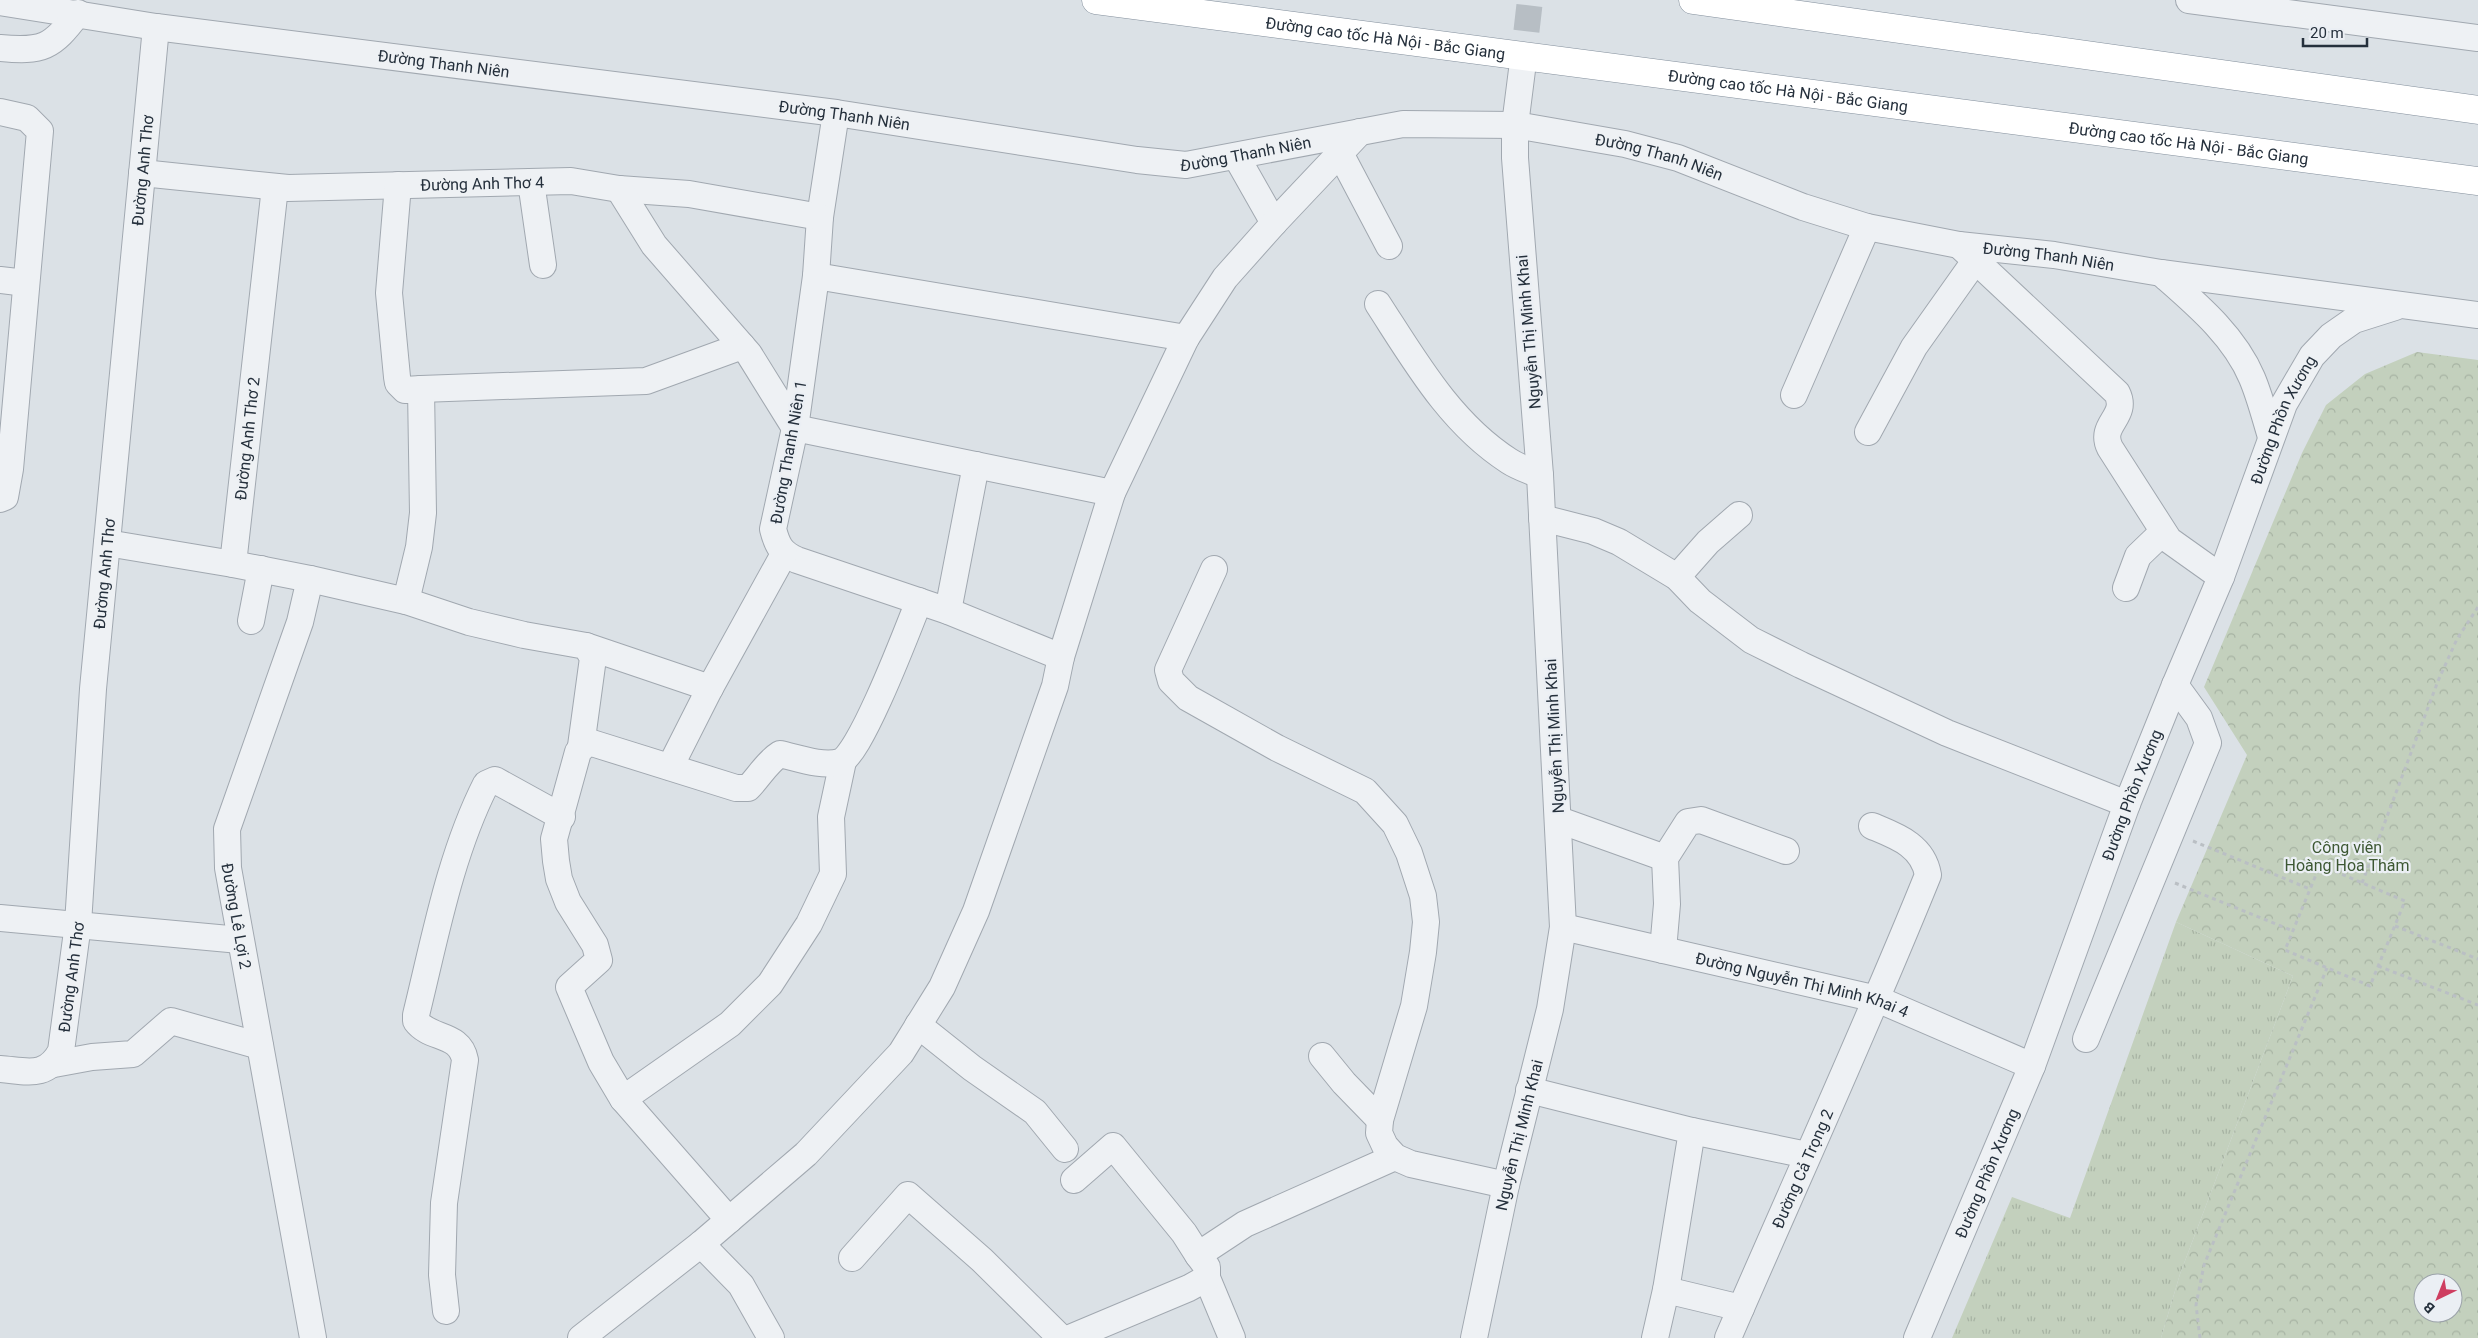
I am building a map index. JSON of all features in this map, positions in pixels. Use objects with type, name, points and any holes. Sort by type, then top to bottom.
[{"type":"highway","name":"Đường cao tốc Hà Nội - Bắc Giang","points":[[1096,0],[2478,181]]},
{"type":"highway","points":[[1693,0],[2478,110]]},
{"type":"street","points":[[2188,0],[2478,38]]},
{"type":"street","name":"Đường Thanh Niên","points":[[0,2],[156,26],[836,113],[1137,160],[1186,165],[1403,124],[1514,125],[1625,144],[1678,158],[1803,207],[1867,227],[1967,253],[2054,255],[2161,273],[2478,315]]},
{"type":"street","points":[[0,48],[29,51],[52,42],[65,30],[78,13]]},
{"type":"street","name":"Đường Anh Thơ","points":[[54,1064],[61,1052],[78,924],[93,690],[156,26]]},
{"type":"street","name":"Nguyễn Thị Minh Khai","points":[[1474,1338],[1506,1186],[1550,1009],[1563,927],[1540,475],[1515,158],[1514,125],[1522,70]]},
{"type":"street","points":[[0,112],[26,118],[40,131],[26,284],[10,369],[10,469],[4,497],[0,499]]},
{"type":"street","name":"Đường Thanh Niên 1","points":[[784,554],[777,544],[773,529],[795,428],[816,276],[820,217],[836,113]]},
{"type":"street","points":[[581,1338],[701,1244],[806,1154],[901,1053],[942,987],[976,911],[1055,686],[1061,657],[1112,493],[1186,338],[1225,278],[1274,223],[1341,155],[1360,132]]},
{"type":"street","points":[[1341,155],[1388,246]]},
{"type":"street","points":[[1236,156],[1274,223]]},
{"type":"street","name":"Đường Anh Thơ 4","points":[[142,173],[275,187],[571,181],[619,189],[689,194],[820,217]]},
{"type":"street","points":[[531,182],[543,265]]},
{"type":"street","points":[[398,185],[389,293],[398,383],[406,390],[646,380],[742,346]]},
{"type":"street","name":"Đường Anh Thơ 2","points":[[233,564],[275,187]]},
{"type":"street","points":[[619,189],[654,244],[742,346],[795,428],[1112,493]]},
{"type":"street","points":[[1794,396],[1867,227]]},
{"type":"street","points":[[1868,432],[1967,253],[2116,393],[2121,402],[2121,408],[2107,431],[2106,440],[2163,532],[2183,551],[2221,577]]},
{"type":"street","points":[[2161,273],[2203,311],[2240,356],[2252,377],[2271,437]]},
{"type":"street","points":[[816,276],[1186,338]]},
{"type":"street","points":[[0,280],[26,284]]},
{"type":"street","points":[[1378,304],[1446,406],[1474,433],[1509,461],[1540,475]]},
{"type":"street","name":"Đường Phồn Xương","points":[[1917,1338],[2032,1066],[2127,804],[2175,684],[2221,577],[2284,404],[2312,356],[2331,336],[2354,320],[2403,304]]},
{"type":"street","points":[[406,601],[419,547],[423,513],[421,389]]},
{"type":"street","points":[[948,610],[976,465]]},
{"type":"street","points":[[1677,576],[1708,542],[1739,515]]},
{"type":"street","points":[[1542,518],[1594,531],[1619,542],[1677,576],[1700,601],[1744,634],[1784,657],[1946,732],[2127,804]]},
{"type":"street","points":[[2126,588],[2138,556],[2163,532]]},
{"type":"street","points":[[107,543],[261,569],[406,601],[469,622],[524,636],[586,646],[710,688]]},
{"type":"street","points":[[670,767],[710,688],[784,554],[948,610],[1061,657]]},
{"type":"street","points":[[251,621],[261,569]]},
{"type":"street","points":[[1214,569],[1168,670],[1171,682],[1188,698],[1277,748],[1365,791],[1395,824],[1410,853],[1424,896],[1426,922],[1414,1006],[1380,1120],[1379,1132],[1382,1139],[1395,1157],[1411,1164],[1506,1186]]},
{"type":"street","name":"Đường Lê Lợi 2","points":[[310,580],[300,622],[227,829],[228,868],[240,940],[312,1338]]},
{"type":"street","points":[[623,1099],[730,1024],[770,984],[805,932],[833,874],[831,817],[843,761],[853,750],[876,706],[919,601]]},
{"type":"street","points":[[586,646],[593,658],[581,746],[562,817],[554,839],[559,879],[568,902],[595,945],[599,960],[569,988],[601,1062],[623,1099],[729,1220]]},
{"type":"street","points":[[2086,1039],[2208,742],[2199,718],[2175,684]]},
{"type":"street","points":[[581,746],[592,743],[736,788],[748,788],[772,760],[780,754],[828,764],[843,761]]},
{"type":"street","points":[[446,1311],[442,1275],[444,1203],[465,1060],[461,1046],[452,1040],[420,1027],[416,1021],[416,1015],[436,934],[469,818],[486,784],[495,780],[562,817]]},
{"type":"street","points":[[1559,820],[1665,858]]},
{"type":"street","points":[[1663,950],[1667,904],[1665,858],[1688,822],[1701,820],[1786,851]]},
{"type":"street","name":"Đường Cả Trọng 2","points":[[1728,1338],[1807,1155],[1878,999],[1928,875],[1926,864],[1915,849],[1900,838],[1872,826]]},
{"type":"street","points":[[0,918],[240,940]]},
{"type":"street","name":"Đường Nguyễn Thị Minh Khai 4","points":[[1563,927],[1878,999],[2032,1066]]},
{"type":"street","points":[[0,1069],[43,1071],[54,1064],[92,1057],[133,1054],[172,1020],[260,1046]]},
{"type":"street","points":[[918,1025],[972,1068],[1035,1112],[1065,1149]]},
{"type":"street","points":[[1322,1056],[1344,1083],[1380,1120]]},
{"type":"street","points":[[1530,1090],[1692,1131],[1807,1155]]},
{"type":"street","points":[[1655,1338],[1666,1290],[1692,1131]]},
{"type":"street","points":[[1074,1180],[1113,1146],[1184,1233],[1203,1266],[1232,1338]]},
{"type":"street","points":[[1070,1338],[1189,1288],[1203,1266],[1245,1224],[1395,1157]]},
{"type":"street","points":[[852,1258],[908,1194],[982,1260],[1061,1338]]},
{"type":"street","points":[[701,1244],[741,1285],[771,1338]]},
{"type":"street","points":[[1666,1290],[1741,1308]]},
{"type":"path","points":[[2362,883],[2438,681],[2457,639],[2478,607]]},
{"type":"path","points":[[2171,832],[2310,889]]},
{"type":"path","points":[[2320,866],[2406,901],[2370,986],[2285,950],[2310,889],[2320,866]]},
{"type":"path","points":[[2154,874],[2293,931]]},
{"type":"path","points":[[2395,926],[2478,958]]},
{"type":"path","points":[[2378,966],[2478,1005]]},
{"type":"path","points":[[2200,1338],[2196,1305],[2204,1265],[2327,968]]},
{"type":"green space","name":"Công viên Hoàng Hoa Thám","points":[[2417,352],[2478,360],[2478,1338],[2161,1338],[2180,1274],[2293,976],[2176,922],[2247,755],[2204,687],[2302,453],[2326,405],[2365,374]]},
{"type":"green space","points":[[2176,922],[2293,976],[2180,1274],[2161,1338],[1952,1338],[2012,1197],[2070,1218]]},
{"type":"tunnel","points":[[1522,70],[1530,0]]}]
